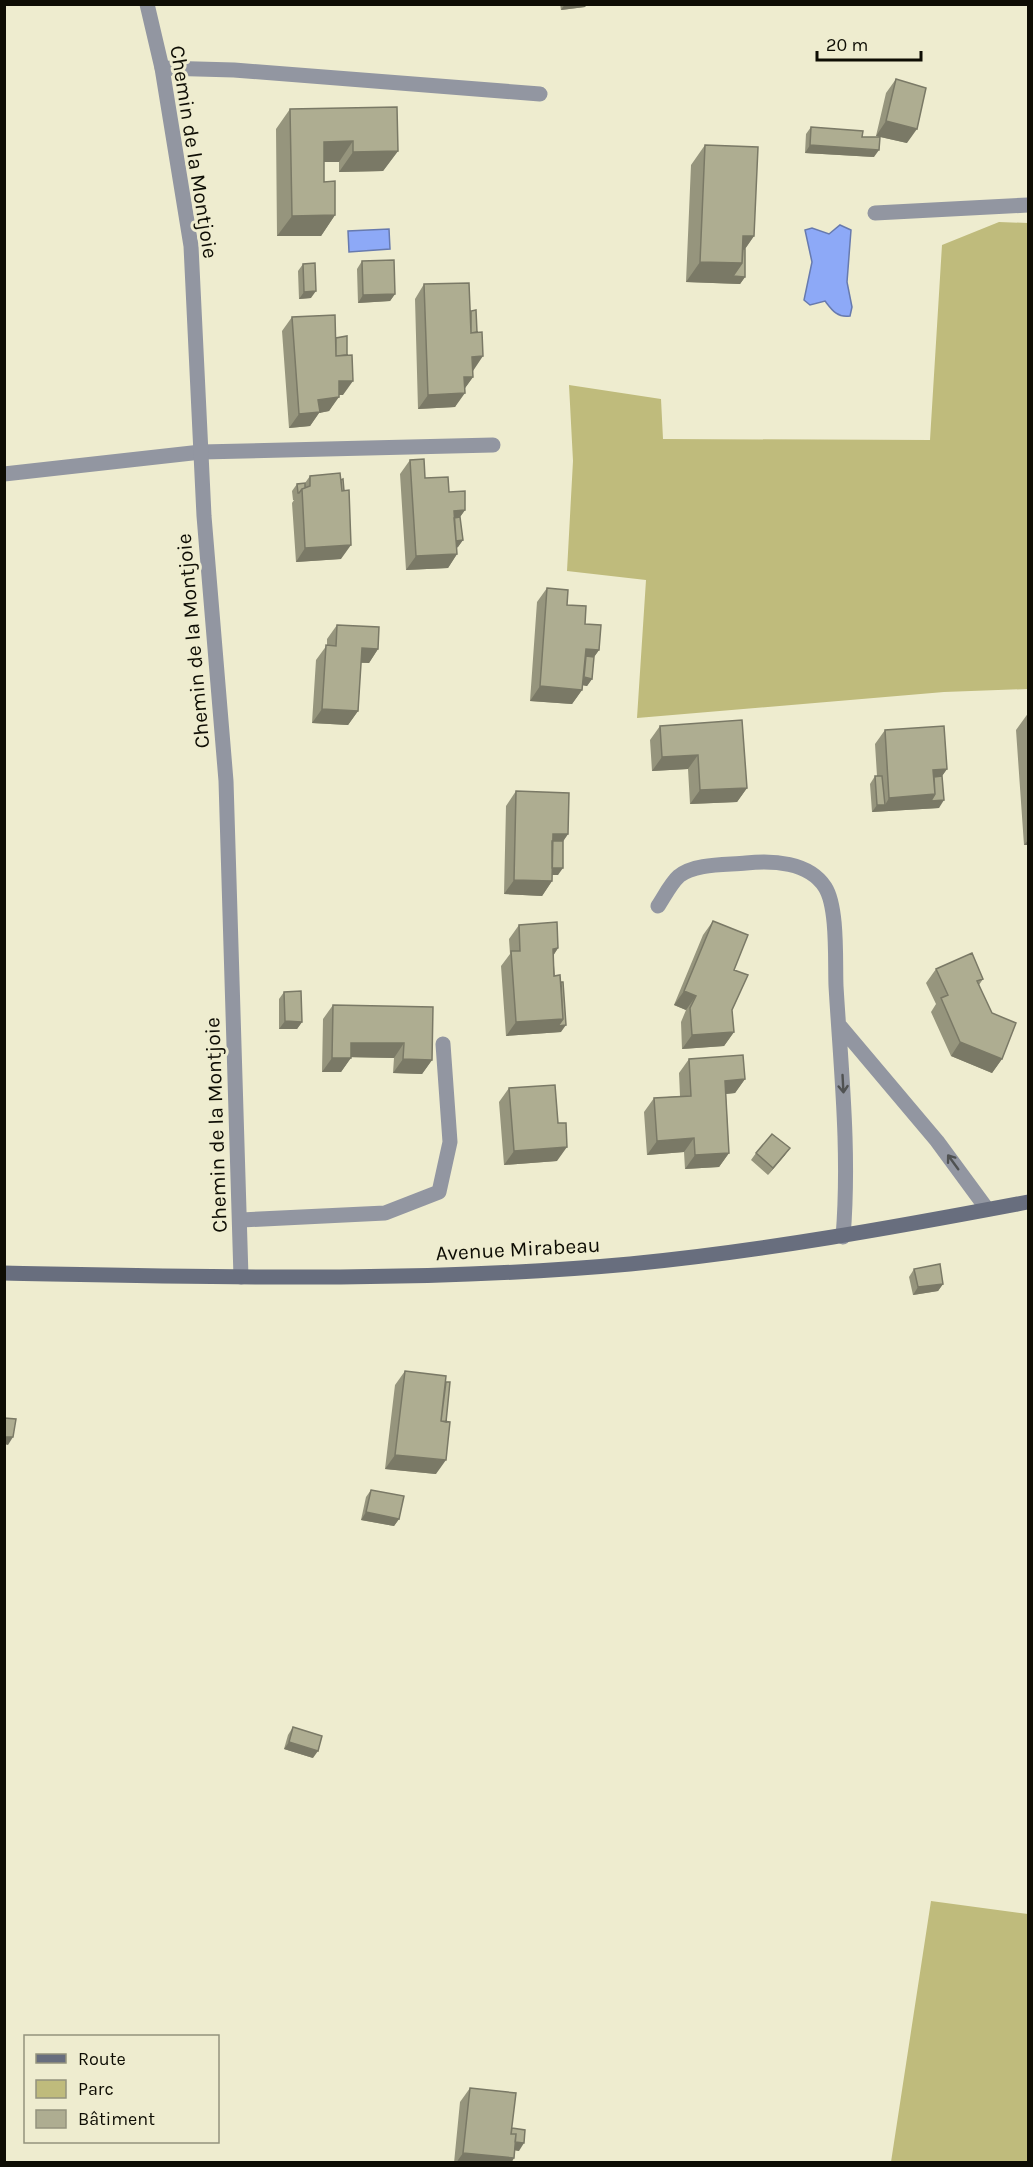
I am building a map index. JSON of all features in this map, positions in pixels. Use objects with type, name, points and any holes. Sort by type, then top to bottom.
[{"type":"main road","name":"Avenue Mirabeau","points":[[4,1273],[241,1277],[369,1276],[596,1266],[749,1251],[843,1237],[1029,1202]]},
{"type":"street","name":"Chemin de la Montjoie","points":[[147,4],[162,68],[190,246],[201,452],[226,781],[241,1277]]},
{"type":"street","points":[[162,68],[234,70],[540,94]]},
{"type":"street","points":[[875,213],[1029,205]]},
{"type":"street","points":[[4,474],[201,452],[493,445]]},
{"type":"street","points":[[658,906],[680,876],[698,869],[761,861],[786,862],[809,873],[825,887],[833,915],[840,1026],[847,1183],[843,1237]]},
{"type":"street","points":[[840,1026],[937,1141],[987,1209]]},
{"type":"street","points":[[241,1220],[385,1213],[439,1192],[450,1142],[443,1044]]},
{"type":"green space","points":[[999,222],[1028,223],[1028,689],[944,692],[637,718],[646,580],[567,571],[573,461],[569,385],[661,399],[663,439],[930,440],[942,245]]},
{"type":"green space","points":[[931,1901],[1028,1914],[1028,2162],[891,2162]]},
{"type":"water","points":[[840,225],[851,230],[847,282],[852,307],[850,316],[838,315],[825,301],[810,305],[804,300],[812,262],[805,230],[812,228],[829,234]]},
{"type":"water","points":[[389,229],[390,249],[349,252],[348,231]]},
{"type":"building","points":[[896,79],[926,88],[917,129],[886,121]]},
{"type":"building","points":[[397,107],[398,151],[353,152],[353,141],[324,142],[324,182],[335,181],[335,215],[292,216],[290,109]]},
{"type":"building","points":[[811,127],[863,131],[862,137],[880,137],[879,150],[810,145]]},
{"type":"building","points":[[705,145],[758,147],[754,236],[743,236],[742,263],[700,262]]},
{"type":"building","points":[[743,249],[745,249],[745,277],[733,276],[742,263]]},
{"type":"building","points":[[394,260],[395,294],[363,295],[362,261]]},
{"type":"building","points":[[315,263],[316,291],[304,292],[303,264]]},
{"type":"building","points":[[469,283],[471,333],[482,332],[483,356],[472,357],[473,377],[464,377],[465,393],[428,395],[424,284]]},
{"type":"building","points":[[476,310],[477,332],[471,333],[471,311]]},
{"type":"building","points":[[335,315],[336,356],[352,355],[353,381],[339,381],[339,397],[318,400],[320,412],[299,414],[292,317]]},
{"type":"building","points":[[347,336],[347,355],[336,356],[336,338]]},
{"type":"building","points":[[424,459],[425,478],[448,477],[449,492],[465,491],[465,510],[454,511],[457,554],[416,556],[410,460]]},
{"type":"building","points":[[340,473],[342,491],[349,490],[351,545],[305,548],[302,489],[310,486],[310,476]]},
{"type":"building","points":[[343,479],[344,491],[342,491],[341,480]]},
{"type":"building","points":[[305,483],[305,488],[298,493],[297,484]]},
{"type":"building","points":[[460,517],[463,540],[456,541],[454,518]]},
{"type":"building","points":[[547,588],[568,590],[567,605],[586,606],[585,624],[601,625],[599,650],[586,649],[582,690],[540,686]]},
{"type":"building","points":[[337,625],[379,627],[378,649],[362,648],[358,711],[322,709],[326,645],[336,646]]},
{"type":"building","points":[[586,656],[594,657],[592,679],[584,677]]},
{"type":"building","points":[[742,720],[747,788],[700,790],[698,755],[662,757],[660,726]]},
{"type":"building","points":[[944,726],[947,769],[933,770],[935,794],[889,798],[885,730]]},
{"type":"building","points":[[875,776],[882,776],[885,805],[877,805]]},
{"type":"building","points":[[942,776],[944,800],[931,801],[935,794],[934,777]]},
{"type":"building","points":[[516,791],[569,793],[568,834],[553,834],[552,881],[514,880]]},
{"type":"building","points":[[552,841],[563,841],[563,868],[552,868]]},
{"type":"building","points":[[713,921],[748,935],[734,970],[748,975],[732,1010],[734,1032],[692,1035],[690,1008],[696,996],[684,991]]},
{"type":"building","points":[[557,922],[558,948],[553,949],[554,976],[560,975],[563,1019],[516,1022],[511,951],[520,951],[519,925]]},
{"type":"building","points":[[972,953],[983,979],[977,981],[992,1013],[1016,1023],[1002,1059],[960,1042],[941,998],[948,995],[936,969]]},
{"type":"building","points":[[561,982],[563,982],[566,1025],[558,1026],[563,1019]]},
{"type":"building","points":[[301,991],[302,1022],[285,1021],[284,992]]},
{"type":"building","points":[[333,1005],[433,1007],[432,1060],[403,1059],[404,1043],[351,1043],[351,1058],[332,1058]]},
{"type":"building","points":[[743,1055],[745,1079],[725,1081],[729,1153],[695,1155],[694,1138],[657,1141],[654,1098],[691,1096],[689,1059]]},
{"type":"building","points":[[555,1085],[558,1123],[566,1123],[567,1147],[514,1151],[509,1088]]},
{"type":"building","points":[[772,1134],[790,1148],[773,1168],[756,1153]]},
{"type":"building","points":[[940,1264],[943,1284],[918,1287],[914,1269]]},
{"type":"building","points":[[405,1371],[446,1376],[441,1421],[450,1422],[446,1460],[395,1455]]},
{"type":"building","points":[[446,1382],[450,1382],[446,1422],[441,1421]]},
{"type":"building","points":[[4,1418],[16,1419],[13,1437],[4,1437]]},
{"type":"building","points":[[371,1490],[404,1496],[399,1519],[366,1512]]},
{"type":"building","points":[[293,1727],[322,1736],[318,1751],[289,1742]]},
{"type":"building","points":[[470,2088],[516,2093],[511,2134],[516,2134],[514,2158],[463,2153]]},
{"type":"building","points":[[512,2128],[525,2130],[524,2143],[515,2142],[516,2134],[511,2134]]}]
